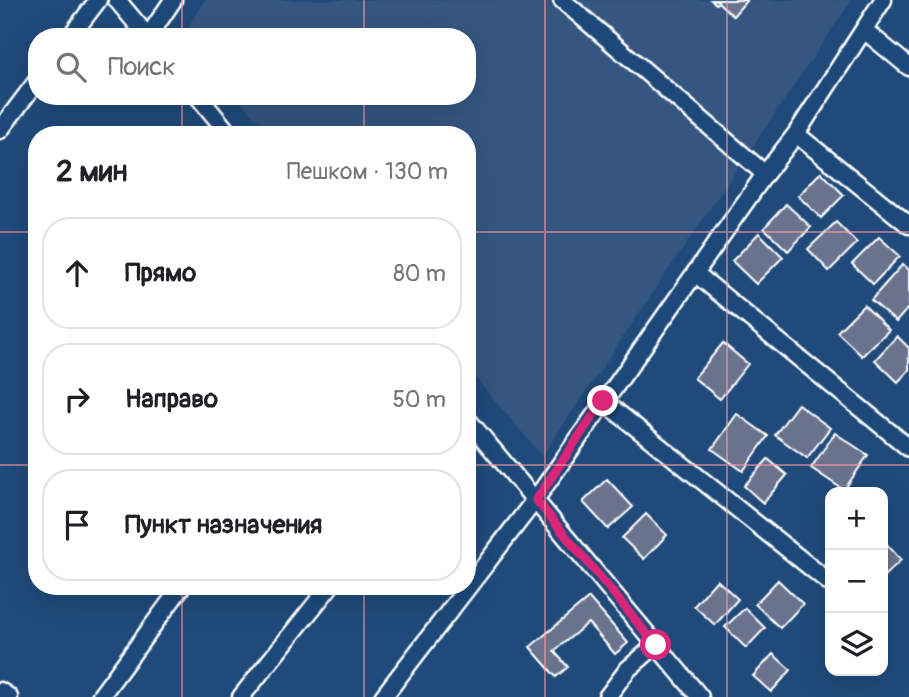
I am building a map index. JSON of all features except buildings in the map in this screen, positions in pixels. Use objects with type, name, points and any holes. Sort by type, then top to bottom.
[{"type":"street","points":[[78,28],[98,0]]},
{"type":"street","points":[[117,0],[140,28]]},
{"type":"street","points":[[154,28],[173,0]]},
{"type":"street","points":[[562,0],[765,174]]},
{"type":"street","points":[[476,577],[536,500],[603,401],[796,134],[883,0]]},
{"type":"street","points":[[864,30],[909,67]]},
{"type":"street","points":[[0,130],[28,93]]},
{"type":"street","points":[[205,105],[223,126]]},
{"type":"street","points":[[796,134],[909,225]]},
{"type":"street","points":[[695,273],[909,448]]},
{"type":"street","points":[[603,401],[825,579]]},
{"type":"street","points":[[476,430],[700,697]]},
{"type":"street","points":[[100,697],[175,595]]},
{"type":"street","points":[[241,697],[323,595]]},
{"type":"street","points":[[383,697],[462,595]]},
{"type":"street","points":[[607,697],[628,669],[656,645]]},
{"type":"street","points":[[0,691],[9,697]]},
{"type":"shaded area","points":[[205,0],[852,0],[542,456],[476,379],[476,126],[262,126],[245,105],[476,105],[476,28],[187,28]]},
{"type":"route","points":[[603,401],[536,500],[656,645]]}]
